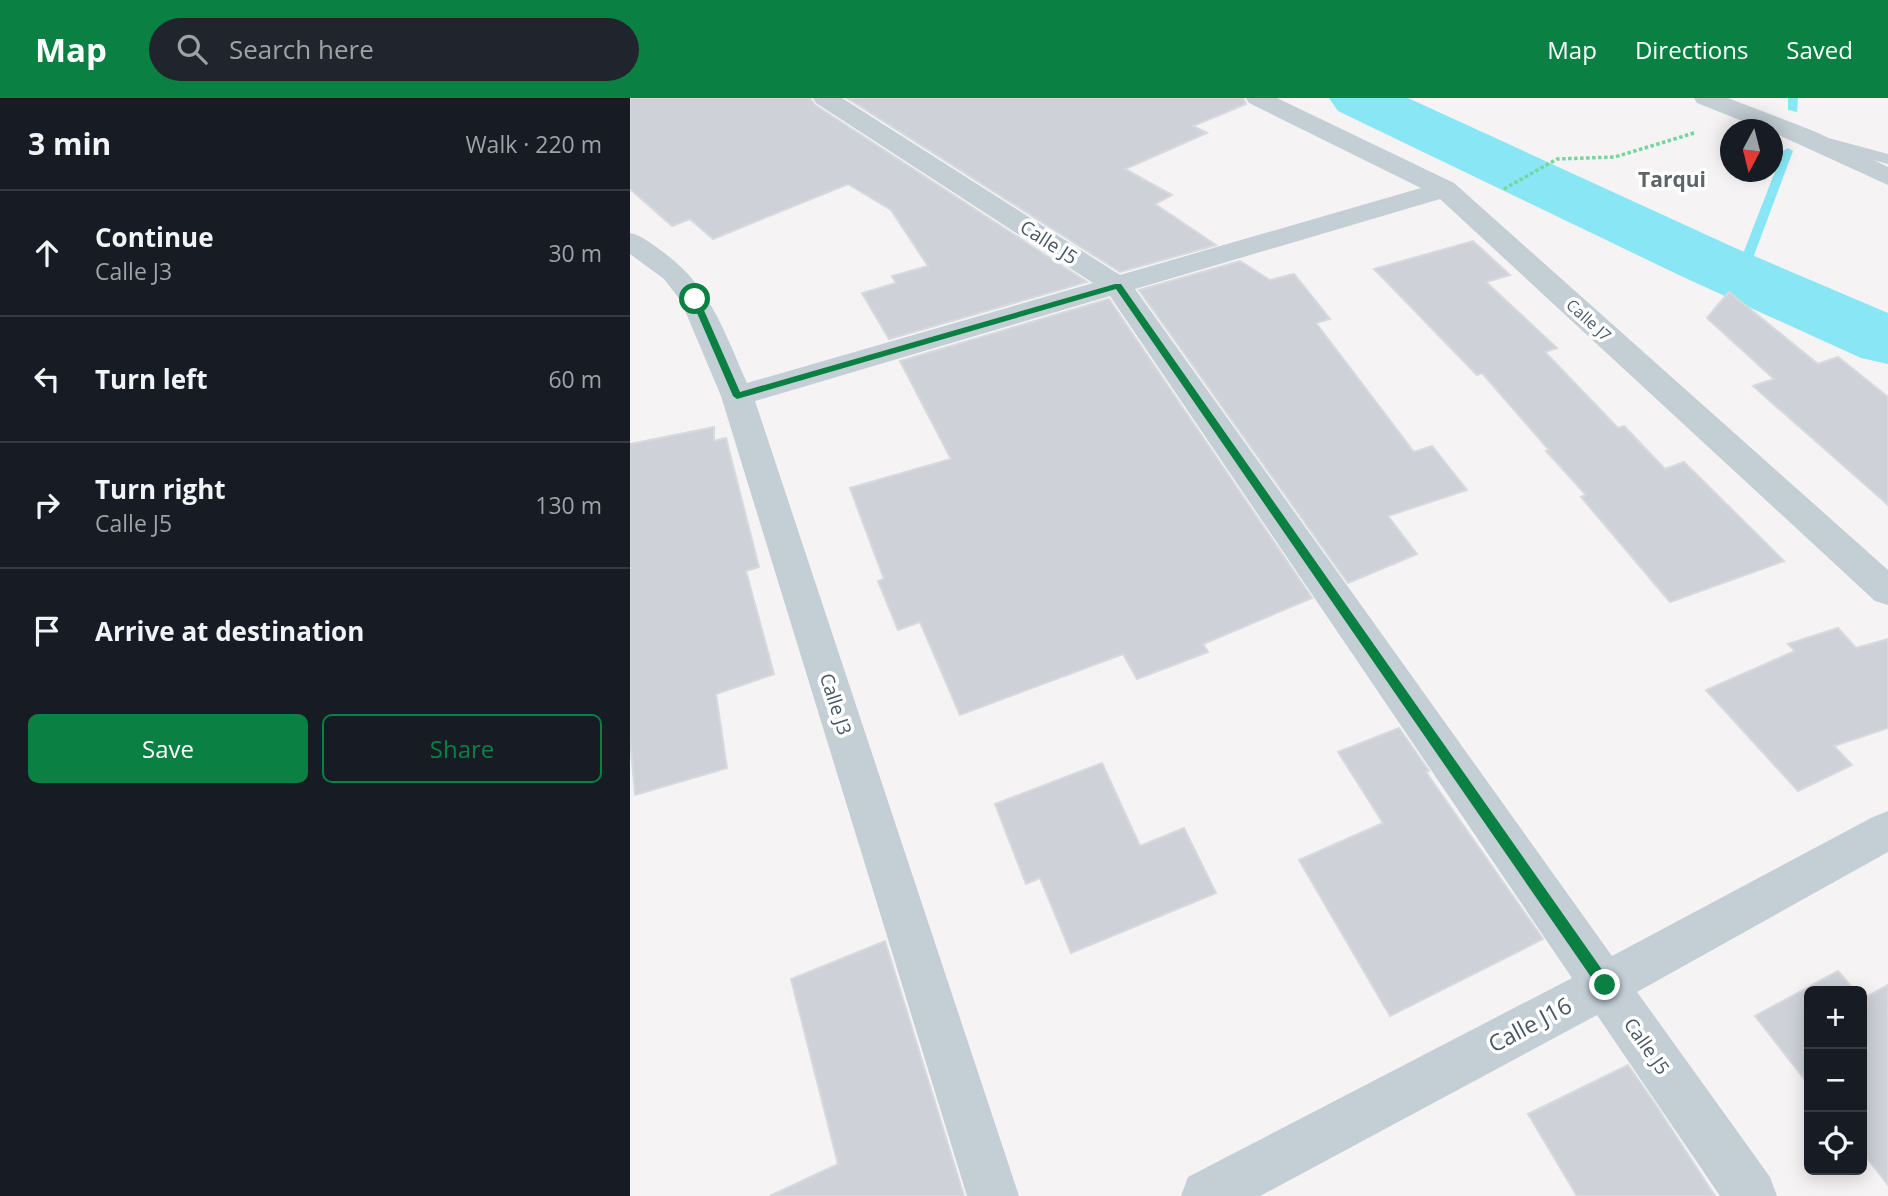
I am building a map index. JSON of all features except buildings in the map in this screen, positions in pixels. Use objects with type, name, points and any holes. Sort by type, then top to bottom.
[{"type":"street","name":"Calle J5","points":[[825,98],[1118,286],[1751,1196]]},
{"type":"street","name":"Calle J7","points":[[1258,98],[1445,189],[1888,590]]},
{"type":"street","points":[[1706,98],[1807,137],[1888,177]]},
{"type":"street","points":[[737,396],[1445,189]]},
{"type":"street","name":"Calle J3","points":[[630,242],[674,273],[695,299],[737,396],[993,1196]]},
{"type":"street","name":"Calle J16","points":[[1207,1196],[1605,985],[1888,830]]},
{"type":"lane","points":[[1807,137],[1888,159]]},
{"type":"path","points":[[1494,194],[1557,159],[1615,158],[1751,116]]},
{"type":"waterway","points":[[1359,98],[1708,262],[1888,341]]},
{"type":"waterway","points":[[1793,98],[1793,110]]},
{"type":"waterway","points":[[1740,277],[1788,151]]},
{"type":"district","name":"Tarqui","points":[[1672,180]]},
{"type":"route","points":[[695,299],[737,396],[1118,286],[1605,985]]}]
